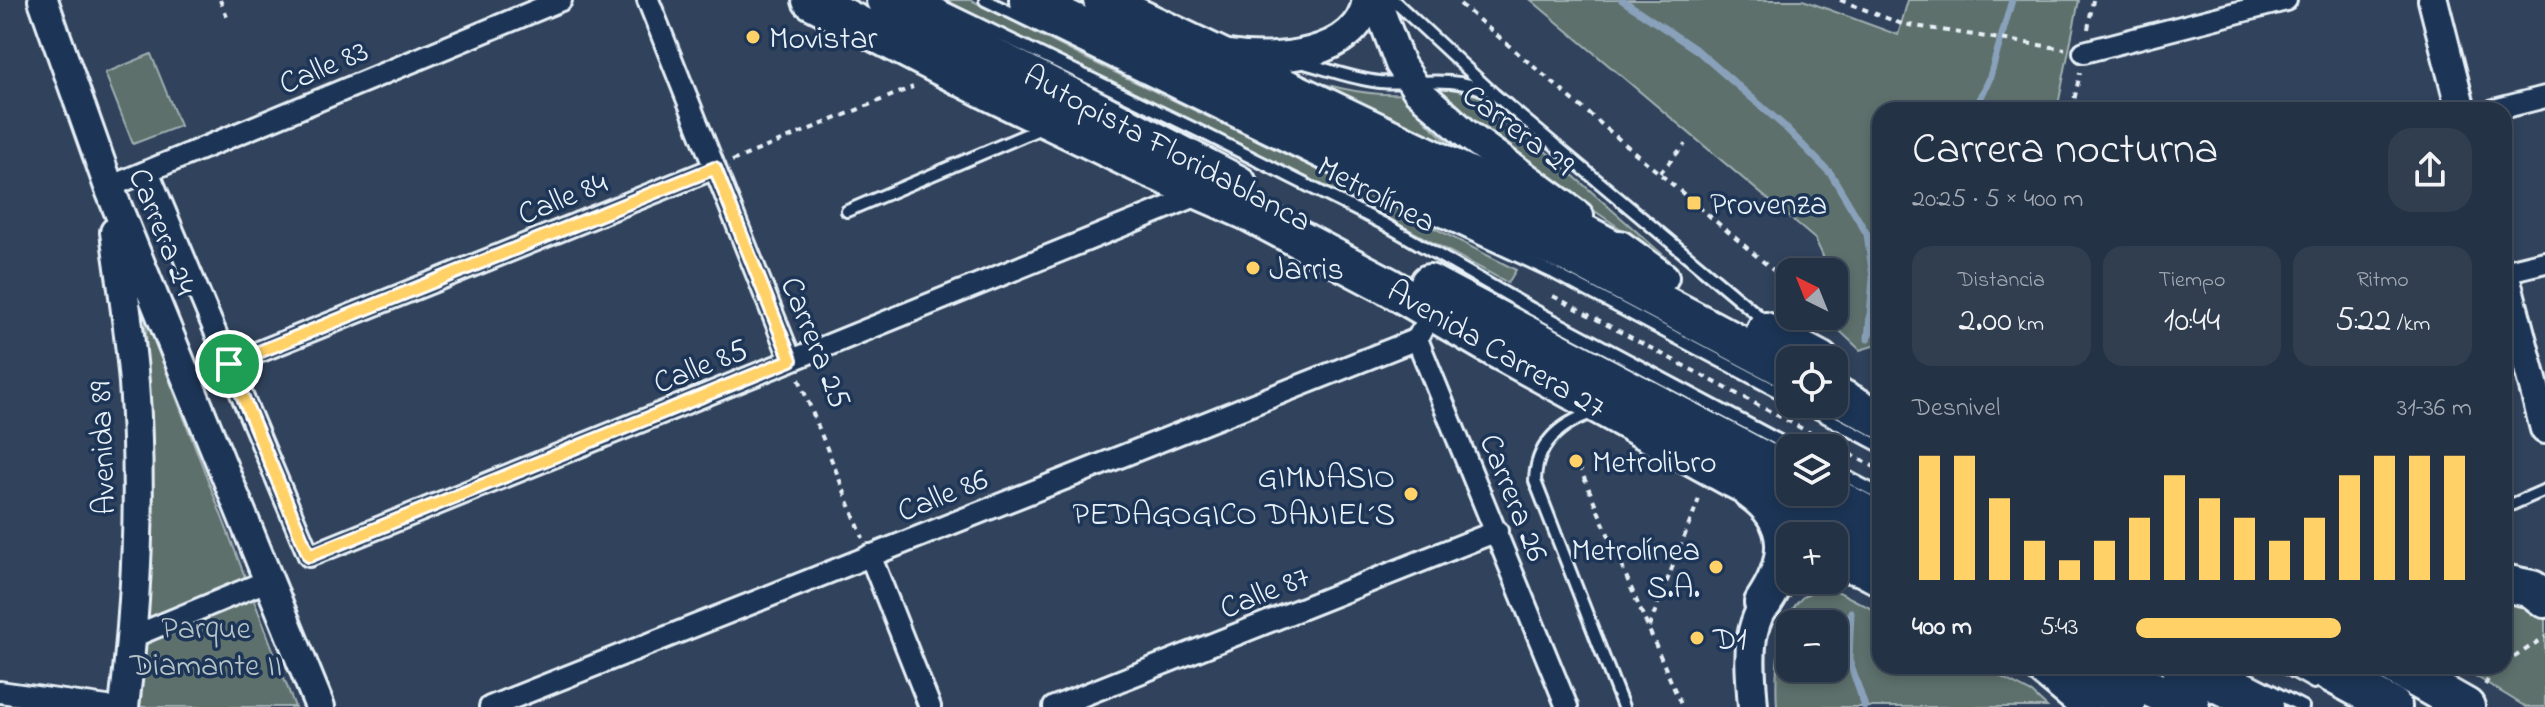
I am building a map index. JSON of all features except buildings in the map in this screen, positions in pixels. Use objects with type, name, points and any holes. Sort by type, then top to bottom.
[{"type":"highway","name":"Avenida Carrera 27","points":[[811,0],[1053,123],[1246,211],[1425,326],[1604,409],[1872,549]]},
{"type":"highway","name":"Autopista Floridablanca","points":[[885,0],[1776,467]]},
{"type":"highway","name":"Autopista Floridablanca","points":[[1028,0],[1459,207],[1776,348]]},
{"type":"highway","points":[[1102,0],[1535,207],[1664,277],[1780,346]]},
{"type":"highway","points":[[1848,374],[1872,387]]},
{"type":"highway","points":[[1848,402],[1872,415]]},
{"type":"highway","points":[[1733,479],[1768,505],[1778,520],[1783,537],[1781,572],[1763,603]]},
{"type":"highway","points":[[1848,504],[1872,517]]},
{"type":"highway","points":[[2512,585],[2532,589],[2545,599]]},
{"type":"highway","points":[[2090,674],[2126,707]]},
{"type":"highway","points":[[2119,674],[2191,707]]},
{"type":"highway","points":[[2197,674],[2265,707]]},
{"type":"highway","points":[[2411,674],[2471,703]]},
{"type":"highway","points":[[2439,674],[2471,703]]},
{"type":"highway","points":[[2319,676],[2393,707]]},
{"type":"street","name":"Carrera 24","points":[[43,0],[109,187],[320,707]]},
{"type":"street","name":"Calle 83","points":[[109,187],[561,0]]},
{"type":"street","name":"Carrera 25","points":[[648,0],[791,360]]},
{"type":"street","points":[[1208,52],[1277,58],[1306,53],[1338,40],[1360,19],[1367,0]]},
{"type":"street","name":"Carrera 29","points":[[1376,0],[1400,64],[1425,99],[1465,133],[1664,277]]},
{"type":"street","points":[[2084,52],[2286,0]]},
{"type":"street","points":[[2433,0],[2459,102]]},
{"type":"street","points":[[2512,105],[2545,97]]},
{"type":"street","name":"Calle 84","points":[[229,364],[715,168]]},
{"type":"street","points":[[148,171],[229,364]]},
{"type":"street","name":"Avenida 89","points":[[109,187],[127,318],[137,446],[137,573],[124,707]]},
{"type":"street","name":"Calle 85","points":[[229,364],[309,556],[1203,193]]},
{"type":"street","points":[[2512,270],[2545,262]]},
{"type":"street","points":[[2512,302],[2545,425]]},
{"type":"street","points":[[127,318],[139,303],[158,308]]},
{"type":"street","name":"Carrera 26","points":[[1425,326],[1497,531],[1567,707]]},
{"type":"street","name":"Calle 86","points":[[490,707],[870,555],[1425,326]]},
{"type":"street","name":"Calle 87","points":[[1054,707],[1497,531]]},
{"type":"street","points":[[870,555],[930,707]]},
{"type":"street","points":[[1848,568],[1872,577]]},
{"type":"street","points":[[132,637],[269,580]]},
{"type":"street","points":[[1753,707],[1751,636],[1763,603],[1776,590]]},
{"type":"street","points":[[2046,674],[2085,707]]},
{"type":"street","points":[[0,692],[107,707]]},
{"type":"lane","name":"Metrolínea","points":[[929,0],[1221,141],[1386,225],[1532,309],[1776,439]]},
{"type":"lane","name":"Metrolínea","points":[[985,0],[1392,198],[1554,273],[1776,391]]},
{"type":"lane","points":[[1393,0],[1494,94],[1787,346]]},
{"type":"lane","points":[[1277,58],[1364,79],[1453,81],[1471,84],[1494,94]]},
{"type":"lane","points":[[847,211],[1053,123]]},
{"type":"lane","points":[[1604,409],[1572,422],[1546,443],[1536,465],[1535,481],[1623,707]]},
{"type":"lane","points":[[1827,418],[1872,442]]},
{"type":"lane","points":[[1848,477],[1872,490]]},
{"type":"lane","points":[[2512,504],[2545,490]]},
{"type":"lane","points":[[2239,674],[2303,707]]},
{"type":"path","points":[[220,0],[227,17]]},
{"type":"path","points":[[1840,0],[1902,24],[2084,52]]},
{"type":"path","points":[[1460,4],[1776,272]]},
{"type":"path","points":[[715,168],[918,85]]},
{"type":"path","points":[[1660,173],[1685,144]]},
{"type":"path","points":[[1553,296],[1872,466]]},
{"type":"path","name":"Carrera 25","points":[[791,360],[870,555]]},
{"type":"path","points":[[1579,466],[1682,707]]},
{"type":"path","points":[[1649,629],[1699,499]]},
{"type":"path","points":[[2512,658],[2545,637]]},
{"type":"path","points":[[2471,703],[2491,674]]},
{"type":"green space","points":[[943,0],[971,0],[1347,183],[1516,270],[1508,283],[1356,201]]},
{"type":"green space","points":[[1531,0],[1803,0],[1898,35],[1908,0],[2079,0],[2059,102],[1872,102],[1872,346],[1860,350],[1839,330],[1848,330],[1848,258],[1823,256],[1815,239]]},
{"type":"green space","points":[[151,54],[180,126],[133,144],[105,73]]},
{"type":"green space","points":[[1272,68],[1354,91],[1405,94],[1439,134],[1509,184]]},
{"type":"green space","points":[[1425,87],[1450,88],[1485,98],[1678,268],[1507,151]]},
{"type":"green space","name":"Parque Diamante II","points":[[146,319],[295,707],[138,707],[151,573]]},
{"type":"green space","points":[[1809,594],[1843,594],[1872,609],[1872,674],[1995,674],[2032,693],[2047,707],[1777,707],[1776,682],[1848,682],[1848,610],[1792,610]]},
{"type":"green space","points":[[2512,600],[2545,613],[2545,707],[2526,707],[2472,674],[2512,674]]},
{"type":"waterway","points":[[1622,0],[1698,51],[1784,126],[1831,174],[1867,234],[1872,271]]},
{"type":"waterway","points":[[1979,102],[1989,80],[2012,0]]},
{"type":"waterway","points":[[1868,339],[1872,290]]},
{"type":"waterway","points":[[1870,334],[1872,330]]},
{"type":"waterway","points":[[1851,612],[1849,660],[1865,707]]},
{"type":"place","name":"Movistar","points":[[753,37]]},
{"type":"place","name":"Provenza","points":[[1694,203]]},
{"type":"place","name":"Jarris","points":[[1253,268]]},
{"type":"place","name":"Metrolibro","points":[[1576,461]]},
{"type":"place","name":"GIMNASIO PEDAGOGICO DANIEL´S","points":[[1411,494]]},
{"type":"place","name":"Metrolínea S.A.","points":[[1716,567]]},
{"type":"place","name":"D1","points":[[1697,638]]},
{"type":"route","points":[[715,168],[791,360],[309,556],[229,364],[715,168]]}]
